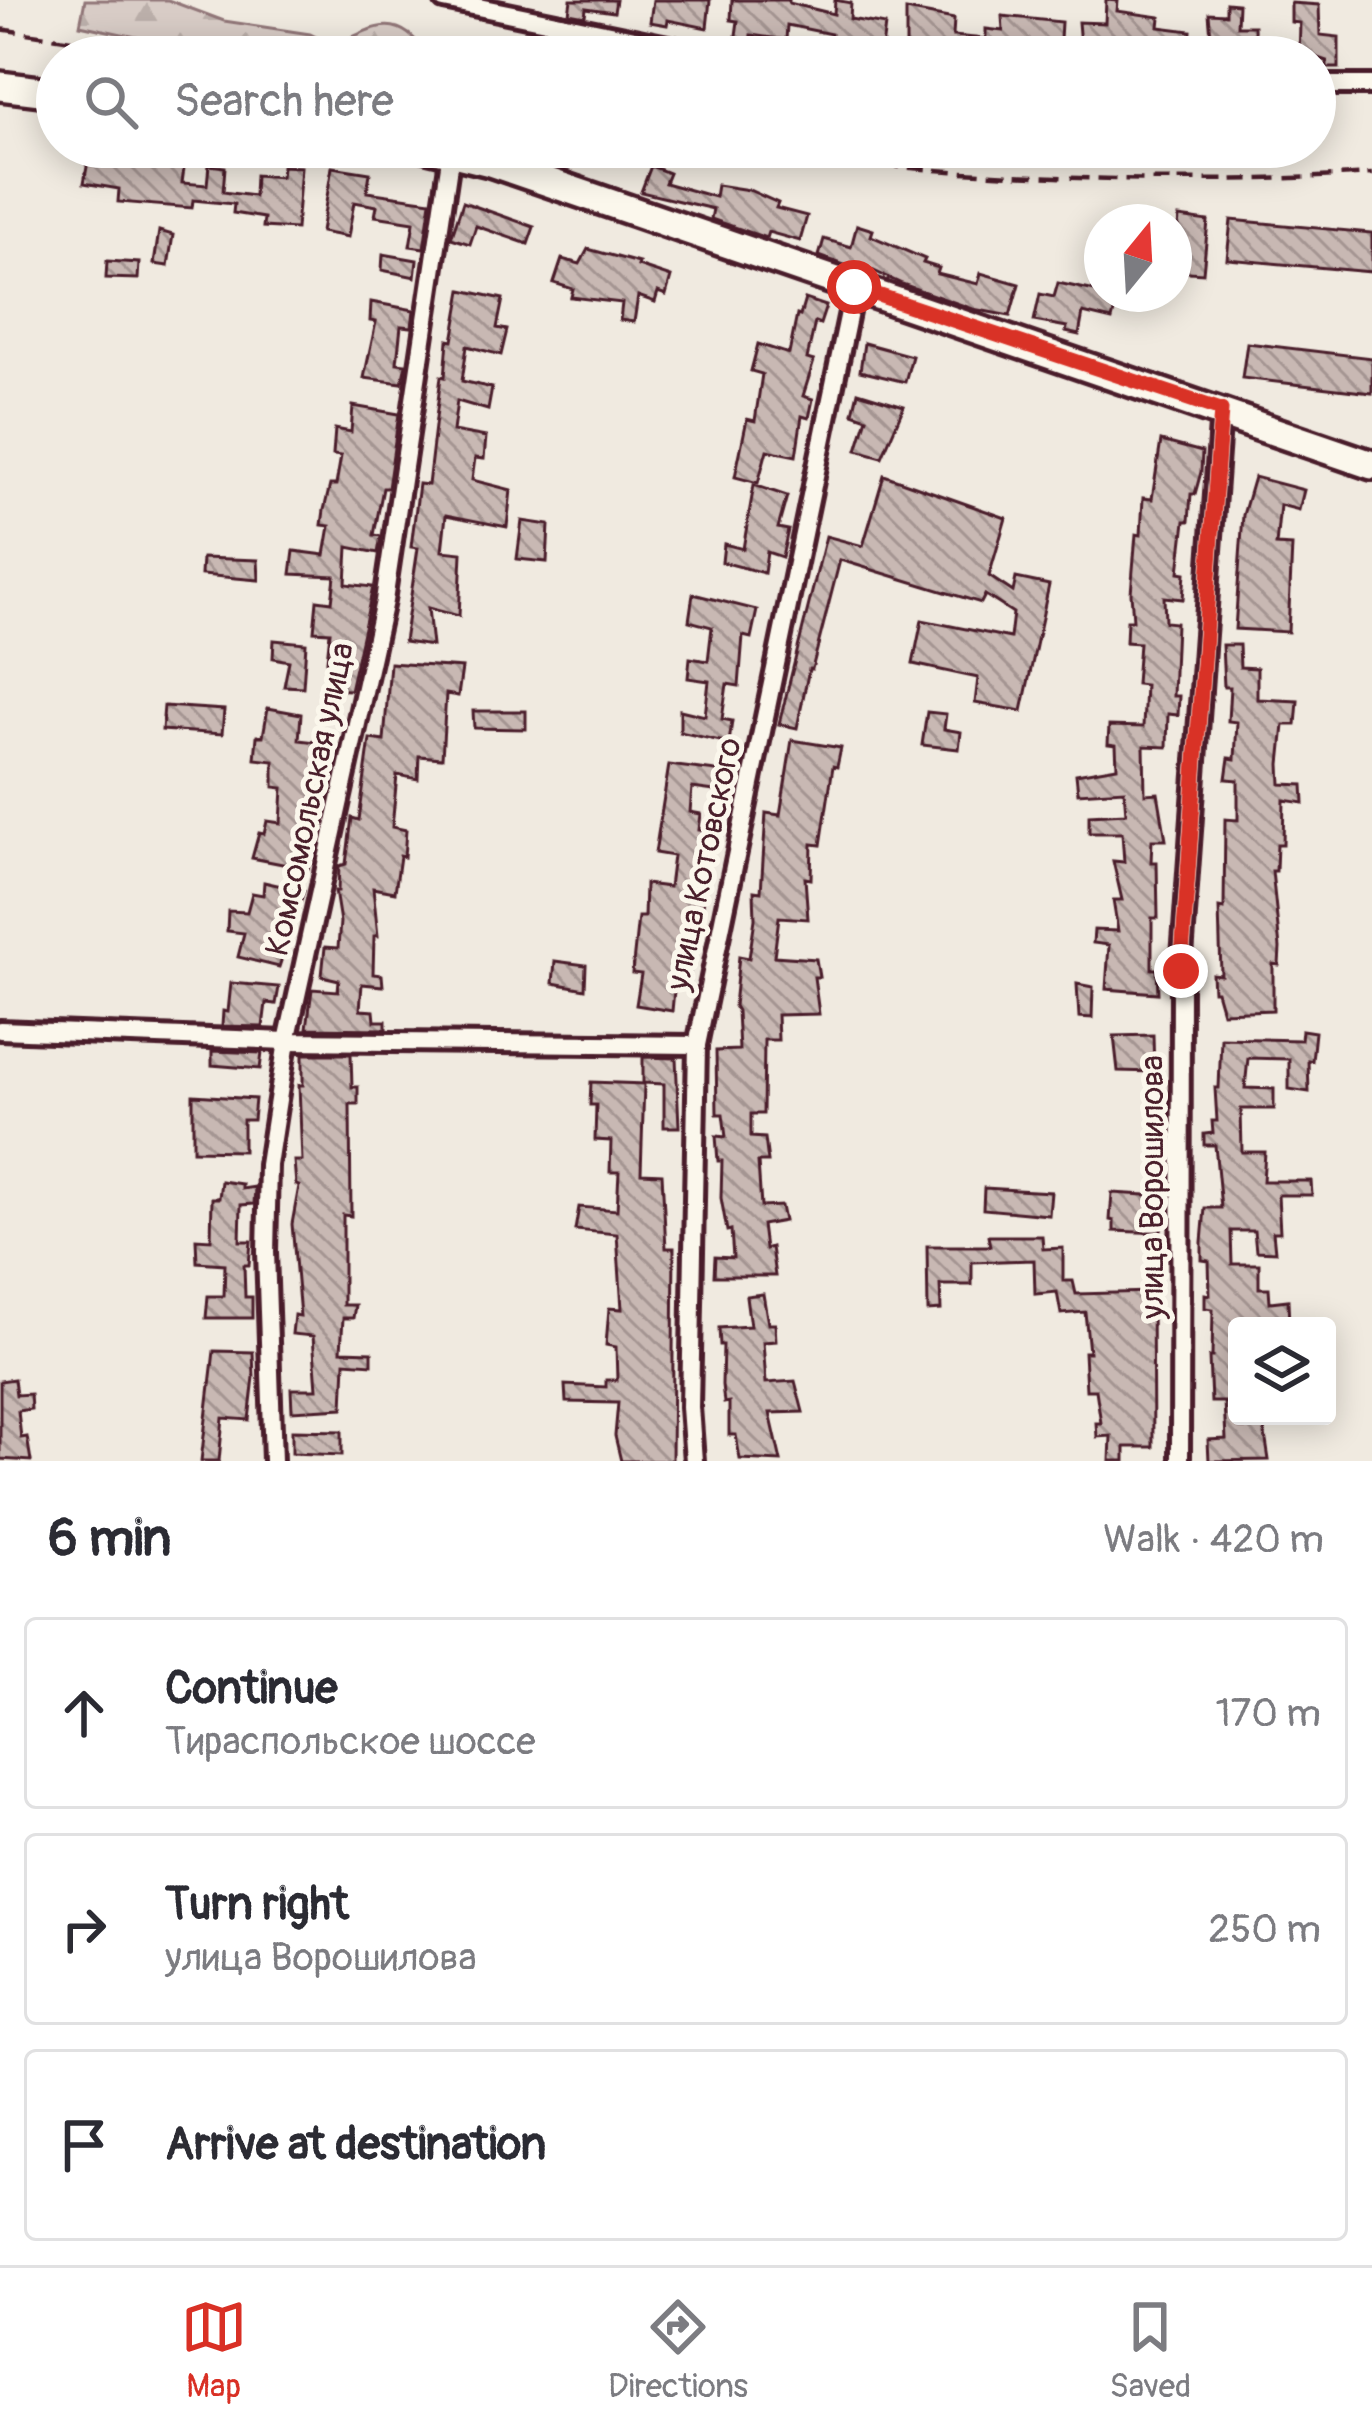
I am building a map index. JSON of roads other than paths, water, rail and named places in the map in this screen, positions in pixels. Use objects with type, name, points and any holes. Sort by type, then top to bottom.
[{"type":"main road","points":[[0,86],[36,90]]},
{"type":"main road","points":[[507,168],[1372,464]]},
{"type":"street","points":[[445,0],[619,36]]},
{"type":"street","points":[[1336,85],[1372,85]]},
{"type":"street","name":"Комсомольская улица","points":[[273,1461],[268,1165],[287,1041],[384,602],[438,168]]},
{"type":"street","name":"улица Котовского","points":[[694,1461],[690,1407],[697,1045],[854,287]]},
{"type":"street","name":"улица Ворошилова","points":[[1180,1461],[1181,971],[1221,410]]},
{"type":"street","points":[[0,1030],[287,1041],[697,1045]]},
{"type":"railway","points":[[0,29],[46,36]]},
{"type":"railway","points":[[918,168],[1128,179],[1372,174]]}]
